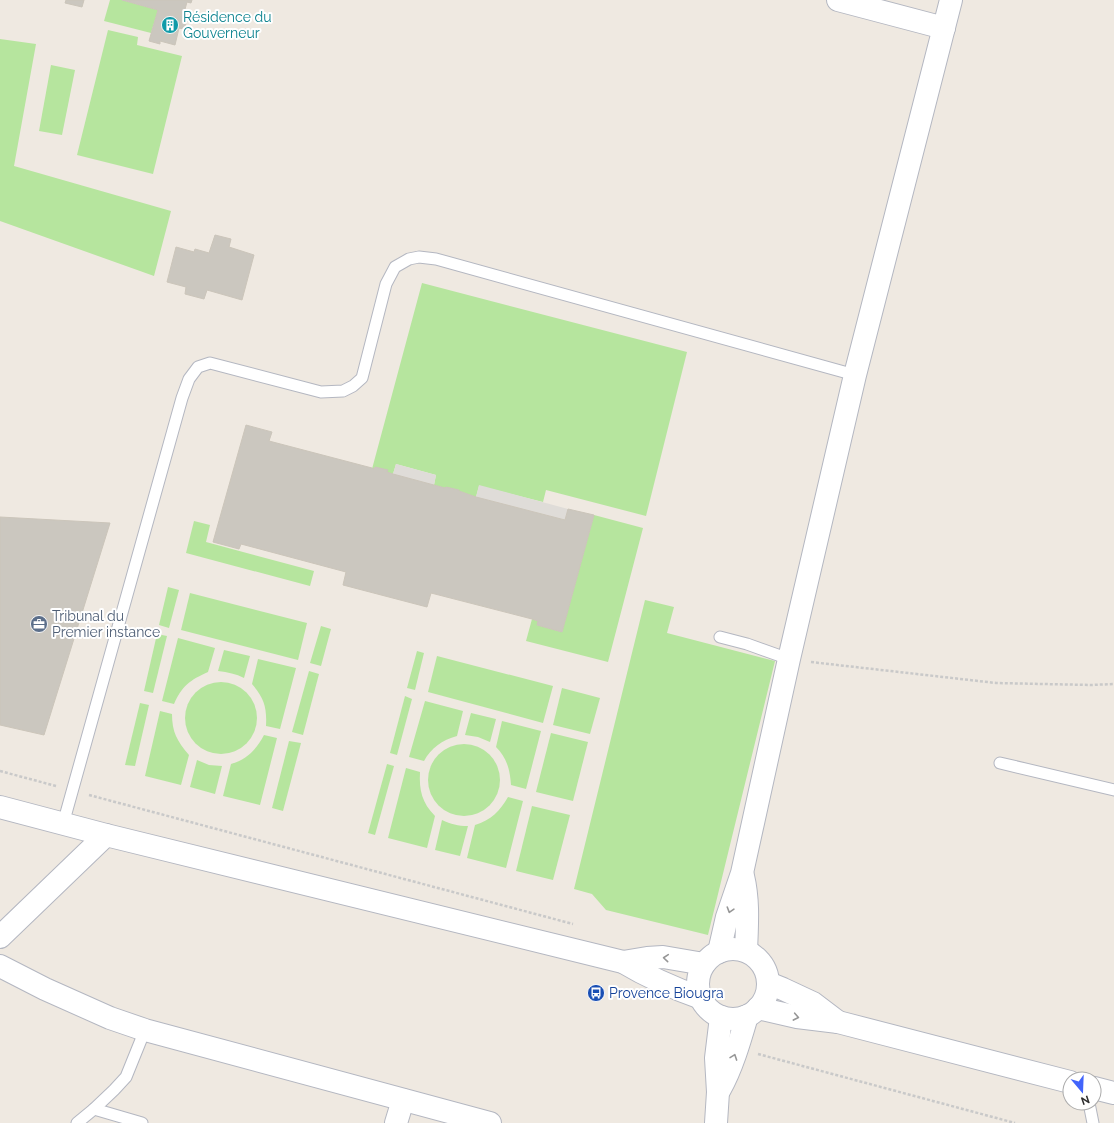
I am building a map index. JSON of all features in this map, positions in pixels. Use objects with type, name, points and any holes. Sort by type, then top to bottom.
[{"type":"street","points":[[838,0],[944,28]]},
{"type":"street","points":[[951,0],[855,375],[789,659],[742,873],[712,958],[699,975],[698,986],[701,998],[709,1009],[721,1017],[734,1019],[753,1012],[838,1022],[1062,1080]]},
{"type":"street","points":[[0,807],[106,835],[623,962],[649,977],[701,998]]},
{"type":"street","points":[[0,937],[106,835]]},
{"type":"street","points":[[742,873],[746,888],[748,913],[746,951]]},
{"type":"street","points":[[623,962],[663,957],[712,958],[732,949],[746,951],[758,958],[766,970],[768,983],[766,997],[753,1012],[725,1080],[718,1092]]},
{"type":"street","points":[[0,966],[110,1018],[145,1030],[490,1123]]},
{"type":"street","points":[[768,983],[813,1003],[838,1022]]},
{"type":"street","points":[[716,1123],[718,1092],[716,1058],[721,1017]]},
{"type":"street","points":[[1102,1090],[1114,1093]]},
{"type":"street","points":[[396,1123],[403,1100]]},
{"type":"lane","points":[[63,824],[182,398],[189,379],[198,367],[210,364],[321,392],[344,391],[353,386],[362,378],[386,284],[395,267],[409,259],[419,257],[436,259],[855,375]]},
{"type":"lane","points":[[720,637],[747,644],[789,659]]},
{"type":"lane","points":[[1000,763],[1114,790]]},
{"type":"lane","points":[[77,1123],[94,1109],[126,1077],[145,1030]]},
{"type":"lane","points":[[94,1109],[142,1123]]},
{"type":"lane","points":[[1091,1111],[1093,1123]]},
{"type":"path","points":[[789,659],[996,683],[1090,685],[1114,684]]},
{"type":"path","points":[[0,771],[576,925]]},
{"type":"path","points":[[737,1048],[1015,1123]]},
{"type":"green space","points":[[110,0],[122,0],[158,10],[151,33],[104,21]]},
{"type":"green space","points":[[108,30],[138,37],[137,45],[182,56],[153,174],[77,155]]},
{"type":"green space","points":[[0,39],[36,44],[14,166],[171,211],[154,276],[0,221]]},
{"type":"green space","points":[[51,65],[75,70],[62,135],[39,131]]},
{"type":"green space","points":[[422,283],[687,352],[646,516],[546,490],[543,502],[479,486],[476,497],[459,490],[434,485],[436,475],[396,464],[393,474],[387,472],[387,470],[375,467],[372,469]]},
{"type":"green space","points":[[594,515],[643,528],[608,662],[526,641],[532,619],[538,621],[537,625],[562,632]]},
{"type":"green space","points":[[194,521],[210,525],[206,542],[314,571],[310,586],[186,553]]},
{"type":"green space","points":[[168,587],[179,590],[169,628],[159,625]]},
{"type":"green space","points":[[190,593],[307,623],[298,660],[181,630]]},
{"type":"green space","points":[[645,600],[674,607],[667,633],[775,661],[708,935],[606,910],[592,894],[574,889]]},
{"type":"green space","points":[[321,626],[331,629],[321,666],[310,663]]},
{"type":"green space","points":[[157,634],[167,636],[153,693],[144,691]]},
{"type":"green space","points":[[178,638],[215,648],[208,672],[187,684],[174,704],[162,701]]},
{"type":"green space","points":[[224,650],[250,656],[244,678],[232,673],[218,671]]},
{"type":"green space","points":[[417,651],[424,653],[415,690],[407,688]]},
{"type":"green space","points":[[437,656],[553,686],[543,723],[428,692]]},
{"type":"green space","points":[[258,659],[296,668],[280,729],[266,726],[264,703],[252,684]]},
{"type":"green space","points":[[309,671],[319,674],[303,735],[292,732]]},
{"type":"green space","points":[[221,682],[235,685],[247,692],[254,704],[257,718],[254,732],[247,744],[235,751],[221,754],[207,751],[195,744],[188,732],[185,718],[188,704],[195,692],[207,685]]},
{"type":"green space","points":[[562,688],[600,698],[590,734],[553,725]]},
{"type":"green space","points":[[405,696],[412,699],[397,755],[390,753]]},
{"type":"green space","points":[[425,701],[463,711],[457,736],[438,745],[430,752],[424,761],[409,757]]},
{"type":"green space","points":[[140,703],[149,705],[135,766],[125,765]]},
{"type":"green space","points":[[160,711],[172,714],[176,736],[189,755],[181,785],[145,776]]},
{"type":"green space","points":[[471,713],[496,719],[490,742],[478,737],[465,735]]},
{"type":"green space","points":[[502,721],[541,731],[526,789],[511,785],[507,764],[503,755],[496,747]]},
{"type":"green space","points":[[551,733],[588,742],[573,801],[536,792]]},
{"type":"green space","points":[[264,735],[277,738],[260,805],[223,796],[231,764],[246,757],[258,745]]},
{"type":"green space","points":[[289,741],[301,743],[283,811],[272,808]]},
{"type":"green space","points":[[464,744],[484,750],[494,760],[500,780],[494,800],[484,810],[464,816],[444,810],[434,800],[428,780],[434,760],[444,750]]},
{"type":"green space","points":[[197,760],[209,765],[222,766],[215,794],[190,787]]},
{"type":"green space","points":[[387,764],[394,766],[375,835],[368,833]]},
{"type":"green space","points":[[406,768],[420,772],[422,796],[427,806],[435,816],[427,848],[388,838]]},
{"type":"green space","points":[[508,797],[523,801],[506,868],[467,858],[475,825],[494,814],[502,807]]},
{"type":"green space","points":[[532,806],[570,815],[553,880],[516,871]]},
{"type":"green space","points":[[442,820],[461,826],[468,826],[460,856],[435,850]]},
{"type":"shaded area","points":[[396,464],[436,475],[434,485],[393,474]]},
{"type":"shaded area","points":[[479,485],[568,509],[565,520],[476,497]]},
{"type":"building","points":[[66,0],[84,0],[82,7],[65,3]]},
{"type":"building","name":"Résidence du Gouverneur","points":[[122,0],[192,0],[191,3],[187,2],[182,20],[187,21],[184,29],[179,28],[175,45],[160,41],[160,44],[149,41],[158,10]]},
{"type":"building","points":[[215,235],[231,239],[229,247],[254,255],[242,300],[207,290],[204,299],[185,294],[186,287],[167,282],[176,247],[194,252],[195,249],[209,253]]},
{"type":"building","points":[[246,425],[272,432],[269,441],[374,469],[375,467],[388,470],[387,472],[393,474],[445,488],[459,490],[476,497],[565,520],[568,509],[594,515],[562,632],[537,625],[538,621],[532,619],[431,593],[427,607],[343,585],[346,572],[241,544],[239,549],[213,542]]},
{"type":"building","name":"Tribunal du Premier instance","points":[[0,517],[110,523],[44,735],[0,725]]},
{"type":"place","name":"Résidence du Gouverneur","points":[[170,25]]},
{"type":"place","name":"Tribunal du Premier instance","points":[[39,624]]},
{"type":"place","name":"Provence Biougra","points":[[596,993]]}]
